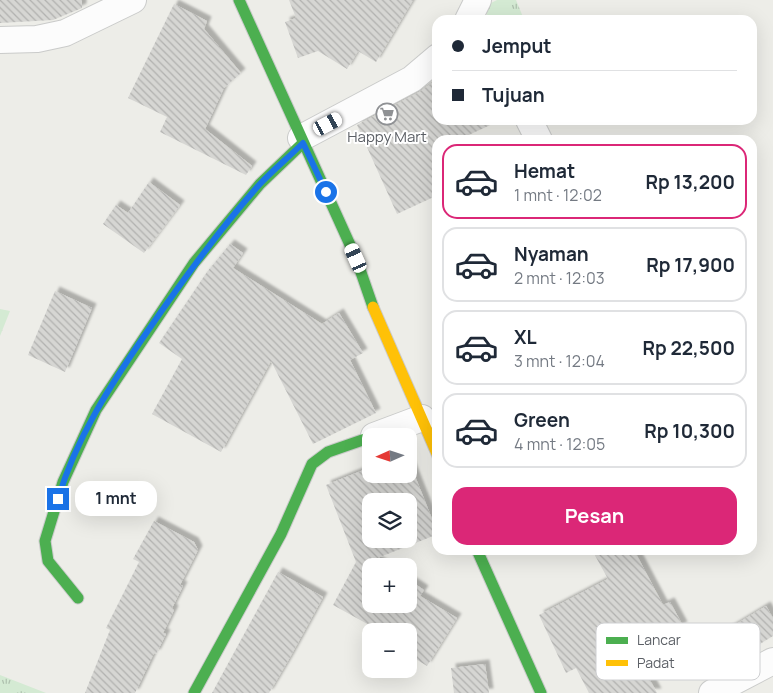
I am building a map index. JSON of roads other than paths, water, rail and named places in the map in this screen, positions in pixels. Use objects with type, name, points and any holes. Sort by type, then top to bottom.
[{"type":"street","points":[[0,40],[37,39],[65,33],[133,0]]},
{"type":"street","points":[[239,0],[356,258],[370,299],[432,442]]},
{"type":"street","points":[[78,598],[48,561],[45,541],[63,482],[96,410],[194,263],[260,184],[302,140],[412,79],[432,63]]},
{"type":"street","points":[[396,428],[422,418]]},
{"type":"street","points":[[194,693],[281,534],[312,464],[328,452],[362,441]]},
{"type":"street","points":[[480,555],[541,693]]},
{"type":"street","points":[[760,668],[773,661]]},
{"type":"street","points":[[712,693],[737,680]]},
{"type":"place","name":"Happy Mart","points":[[387,114]]}]
